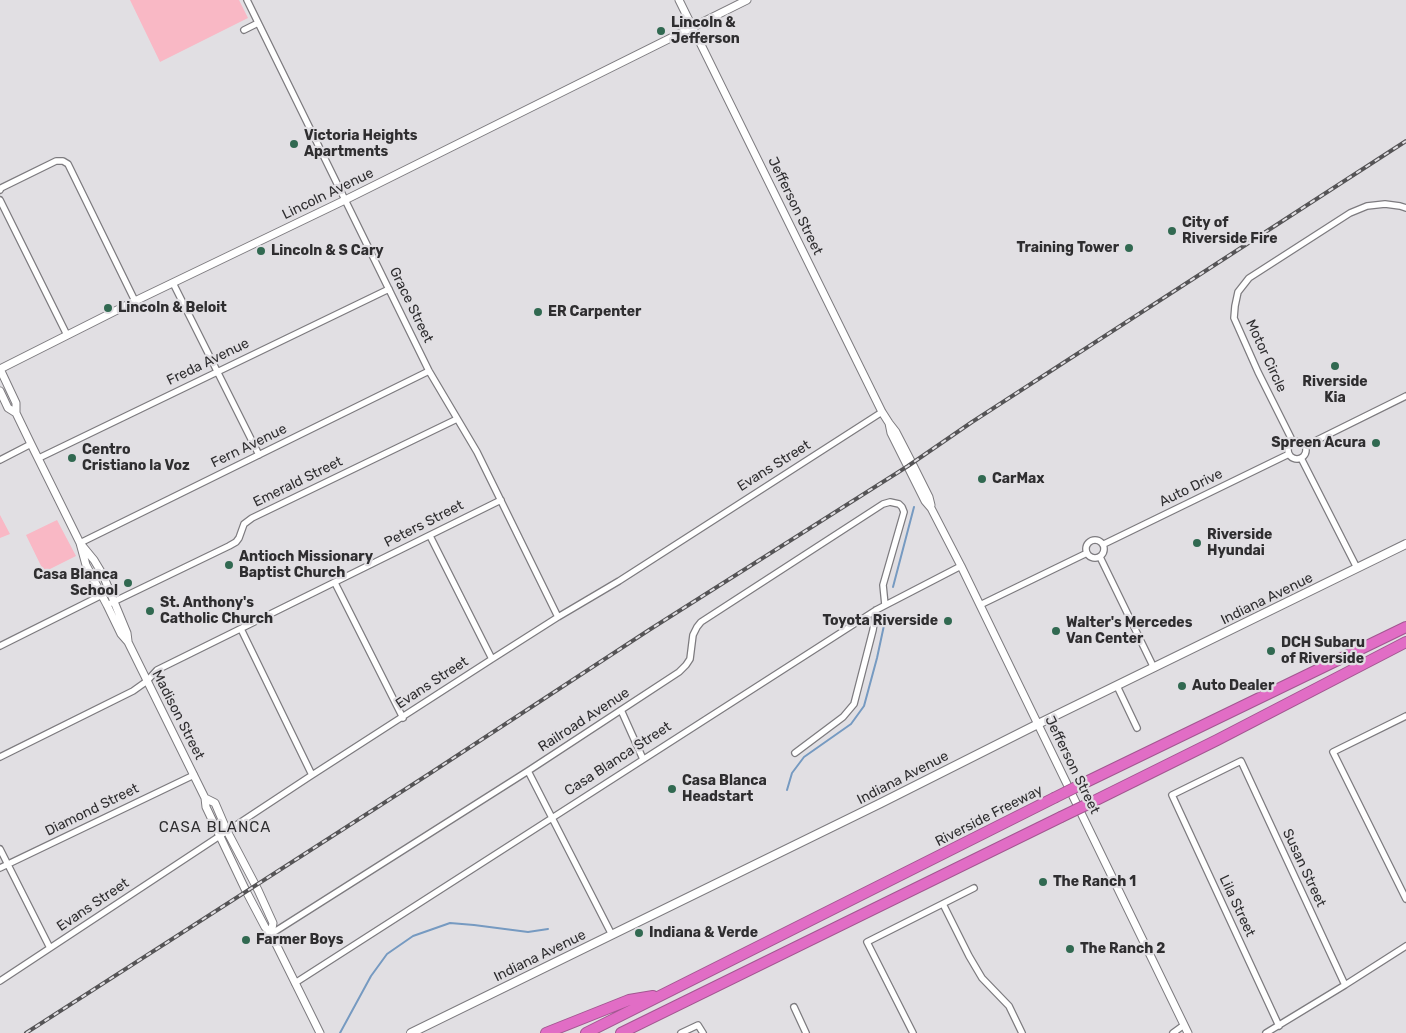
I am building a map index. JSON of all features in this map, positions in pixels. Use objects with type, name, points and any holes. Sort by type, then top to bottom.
[{"type":"highway","name":"Riverside Freeway","points":[[586,1033],[1082,784],[1406,627]]},
{"type":"highway","points":[[621,1033],[1217,740],[1406,642]]},
{"type":"highway","points":[[546,1033],[629,1000],[664,995]]},
{"type":"highway","points":[[638,1033],[653,1018]]},
{"type":"main road","name":"Indiana Avenue","points":[[411,1033],[1406,544]]},
{"type":"street","name":"Grace Street","points":[[247,0],[429,371],[478,452],[558,617]]},
{"type":"street","name":"Jefferson Street","points":[[679,0],[882,412],[896,432],[929,497],[932,508],[1188,1033]]},
{"type":"street","name":"Lincoln Avenue","points":[[0,369],[746,0]]},
{"type":"street","points":[[244,30],[258,23]]},
{"type":"street","points":[[0,190],[56,161],[63,161],[68,164],[135,301]]},
{"type":"street","points":[[0,200],[66,335]]},
{"type":"street","name":"Motor Circle","points":[[1293,442],[1258,372],[1234,318],[1234,306],[1238,292],[1249,278],[1350,213],[1366,206],[1385,204],[1406,208]]},
{"type":"street","points":[[174,283],[259,455]]},
{"type":"street","name":"Freda Avenue","points":[[39,458],[389,289]]},
{"type":"street","name":"Madison Street","points":[[0,369],[16,403],[16,412],[80,543],[86,565],[102,595],[110,604],[127,633],[128,642],[205,798],[206,807],[219,836],[265,927],[271,934],[320,1033]]},
{"type":"street","name":"Fern Avenue","points":[[80,543],[429,371]]},
{"type":"street","name":"Madison Street","points":[[0,391],[8,408],[16,412]]},
{"type":"street","points":[[1305,446],[1406,396]]},
{"type":"street","name":"Evans Street","points":[[0,981],[312,775],[882,412]]},
{"type":"street","name":"Emerald Street","points":[[110,604],[230,546],[239,538],[244,524],[252,518],[457,418]]},
{"type":"street","points":[[1293,442],[1301,442],[1305,446],[1306,452],[1301,458],[1294,458],[1289,454],[1289,446],[1293,442]]},
{"type":"street","points":[[0,460],[31,444]]},
{"type":"street","name":"Auto Drive","points":[[980,605],[1087,553],[1087,544],[1091,540],[1097,539],[1104,544],[1289,454]]},
{"type":"street","points":[[1301,458],[1357,568]]},
{"type":"street","name":"Peters Street","points":[[0,757],[133,691],[147,681],[157,670],[501,500]]},
{"type":"street","name":"Railroad Avenue","points":[[271,934],[528,771],[679,672],[686,665],[692,650],[693,635],[696,627],[701,622],[883,504],[890,502],[899,504],[904,512],[883,584],[885,605]]},
{"type":"street","points":[[430,536],[492,659]]},
{"type":"street","name":"Madison Street","points":[[80,543],[103,575],[110,604]]},
{"type":"street","points":[[1087,553],[1091,557],[1100,557],[1104,552],[1104,544]]},
{"type":"street","points":[[1100,557],[1154,668]]},
{"type":"street","name":"Casa Blanca Street","points":[[295,983],[876,610],[961,566]]},
{"type":"street","points":[[336,583],[402,718]]},
{"type":"street","points":[[0,646],[102,595]]},
{"type":"street","points":[[795,753],[843,717],[854,704],[873,630],[876,610]]},
{"type":"street","points":[[241,630],[312,775]]},
{"type":"street","points":[[1117,686],[1137,728]]},
{"type":"street","points":[[620,710],[643,759]]},
{"type":"street","points":[[1406,716],[1333,752],[1406,899]]},
{"type":"street","name":"Lila Street","points":[[1241,761],[1172,795],[1279,1026]]},
{"type":"street","name":"Susan Street","points":[[1241,761],[1345,986]]},
{"type":"street","points":[[528,771],[612,935]]},
{"type":"street","name":"Diamond Street","points":[[0,868],[194,775]]},
{"type":"street","name":"Madison Street","points":[[205,798],[215,803],[227,831],[258,890],[273,923],[271,934]]},
{"type":"street","points":[[0,849],[50,948]]},
{"type":"street","points":[[913,1033],[867,942],[974,888]]},
{"type":"street","points":[[943,904],[982,978],[1009,1006],[1022,1033]]},
{"type":"street","points":[[1266,1033],[1345,986],[1406,946]]},
{"type":"street","points":[[794,1007],[806,1033]]},
{"type":"street","points":[[681,1033],[698,1024],[703,1033]]},
{"type":"street","points":[[1173,1033],[1184,1025]]},
{"type":"shaded area","points":[[130,0],[239,0],[248,18],[160,62]]},
{"type":"shaded area","points":[[0,515],[10,534],[0,538]]},
{"type":"shaded area","points":[[57,520],[76,556],[44,572],[26,535]]},
{"type":"waterway","points":[[893,587],[914,507]]},
{"type":"waterway","points":[[787,790],[792,773],[804,757],[851,724],[864,706],[886,616]]},
{"type":"waterway","points":[[340,1033],[371,976],[387,954],[413,936],[450,923],[528,932],[548,929]]},
{"type":"railway","points":[[26,1033],[649,630],[908,466],[972,422],[1406,141]]},
{"type":"place","name":"Lincoln & Jefferson","points":[[661,31]]},
{"type":"place","name":"Victoria Heights Apartments","points":[[294,144]]},
{"type":"place","name":"City of Riverside Fire","points":[[1172,231]]},
{"type":"place","name":"Training Tower","points":[[1129,248]]},
{"type":"place","name":"Lincoln & S Cary","points":[[261,251]]},
{"type":"place","name":"Lincoln & Beloit","points":[[108,308]]},
{"type":"place","name":"ER Carpenter","points":[[538,312]]},
{"type":"place","name":"Riverside Kia","points":[[1335,366]]},
{"type":"place","name":"Spreen Acura","points":[[1376,443]]},
{"type":"place","name":"Centro Cristiano la Voz","points":[[72,458]]},
{"type":"place","name":"CarMax","points":[[982,479]]},
{"type":"place","name":"Riverside Hyundai","points":[[1197,543]]},
{"type":"place","name":"Antioch Missionary Baptist Church","points":[[229,565]]},
{"type":"place","name":"Casa Blanca School","points":[[128,583]]},
{"type":"place","name":"St. Anthony's Catholic Church","points":[[150,611]]},
{"type":"place","name":"Toyota Riverside","points":[[948,621]]},
{"type":"place","name":"Walter's Mercedes Van Center","points":[[1056,631]]},
{"type":"place","name":"DCH Subaru of Riverside","points":[[1271,651]]},
{"type":"place","name":"Auto Dealer","points":[[1182,686]]},
{"type":"place","name":"Casa Blanca Headstart","points":[[672,789]]},
{"type":"place","name":"The Ranch 1","points":[[1043,882]]},
{"type":"place","name":"Indiana & Verde","points":[[639,933]]},
{"type":"place","name":"Farmer Boys","points":[[246,940]]},
{"type":"place","name":"The Ranch 2","points":[[1070,949]]},
{"type":"district","name":"CASA BLANCA","points":[[215,828]]}]
